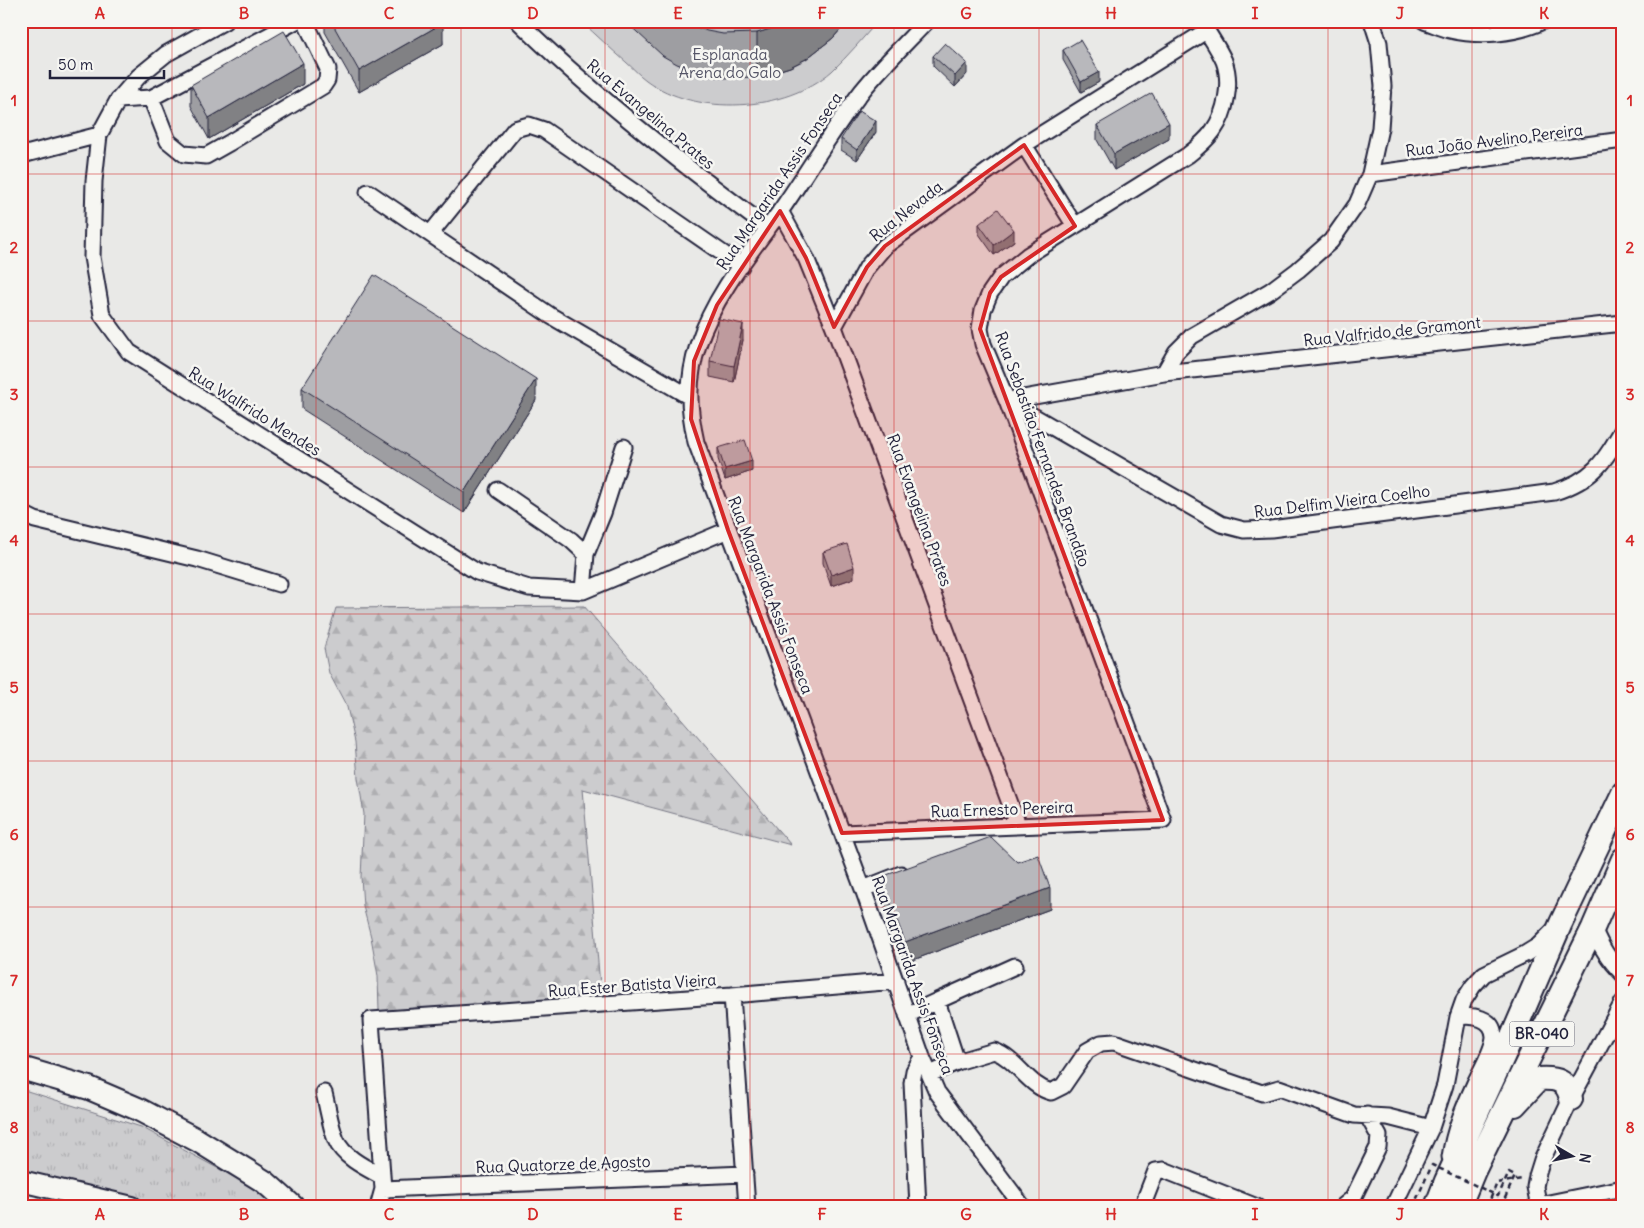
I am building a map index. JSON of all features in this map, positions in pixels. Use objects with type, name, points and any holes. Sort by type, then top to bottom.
[{"type":"highway","name":"BR-040","points":[[1436,1207],[1561,923],[1623,793]]},
{"type":"highway","name":"BR-040","points":[[1459,1207],[1474,1171],[1593,928],[1623,860]]},
{"type":"highway","points":[[21,1068],[89,1088],[138,1109],[197,1140],[257,1177],[293,1207]]},
{"type":"highway","points":[[1499,1122],[1539,1079],[1553,1078],[1562,1082],[1569,1089],[1572,1099]]},
{"type":"main road","points":[[21,1181],[132,1207]]},
{"type":"street","name":"Rua Walfrido Mendes","points":[[225,21],[166,54],[139,76],[118,100],[99,135],[94,181],[92,257],[102,315],[128,352],[477,572],[529,588],[583,591],[728,530]]},
{"type":"street","points":[[118,100],[151,98],[296,21]]},
{"type":"street","points":[[151,98],[168,140],[184,154],[206,156],[229,144],[323,86],[328,80],[328,70],[305,21]]},
{"type":"street","name":"Rua Evangelina Prates","points":[[518,21],[585,83],[701,179],[768,228]]},
{"type":"street","name":"Rua Margarida Assis Fonseca","points":[[927,21],[862,90],[741,266],[706,326],[694,360],[690,414],[696,442],[863,889],[922,1057],[938,1092],[1023,1207]]},
{"type":"street","points":[[1164,373],[1176,352],[1192,336],[1270,291],[1298,270],[1331,241],[1357,204],[1370,174],[1380,128],[1383,86],[1379,43],[1372,21]]},
{"type":"street","points":[[1424,21],[1451,30],[1493,34],[1532,26],[1543,21]]},
{"type":"street","name":"Rua Nevada","points":[[834,327],[867,267],[885,246],[1024,145],[1204,26]]},
{"type":"street","name":"Rua Sebastião Fernandes Brandão","points":[[1163,820],[1007,401],[983,344],[980,329],[990,293],[1001,277],[1028,255],[1188,155],[1213,131],[1221,117],[1228,87],[1224,63],[1204,26]]},
{"type":"street","points":[[431,233],[515,129],[529,124],[544,130],[741,266]]},
{"type":"street","points":[[21,157],[26,154],[99,135]]},
{"type":"street","name":"Rua João Avelino Pereira","points":[[1370,174],[1623,140]]},
{"type":"street","points":[[1024,145],[1075,226]]},
{"type":"street","points":[[368,192],[551,316],[690,397]]},
{"type":"street","name":"Rua Evangelina Prates","points":[[780,211],[806,258],[834,327],[1018,825]]},
{"type":"street","name":"Rua Valfrido de Gramont","points":[[1007,401],[1164,373],[1623,323]]},
{"type":"street","name":"Rua Delfim Vieira Coelho","points":[[1007,401],[1221,524],[1244,530],[1270,529],[1354,519],[1554,492],[1577,483],[1590,475],[1603,461],[1623,429]]},
{"type":"street","points":[[583,591],[586,554],[603,513],[624,447]]},
{"type":"street","points":[[498,490],[571,540],[586,554]]},
{"type":"street","points":[[21,513],[35,520],[197,559],[279,584]]},
{"type":"street","name":"Rua Ernesto Pereira","points":[[842,833],[1163,820]]},
{"type":"street","points":[[863,889],[916,868]]},
{"type":"street","points":[[1393,1207],[1431,1128],[1445,1085],[1458,1017],[1464,1000],[1472,986],[1484,974],[1538,946],[1561,923]]},
{"type":"street","points":[[1593,928],[1602,949],[1623,974]]},
{"type":"street","points":[[907,1015],[1015,966]]},
{"type":"street","name":"Rua Ester Batista Vieira","points":[[382,1183],[371,1020],[732,995],[896,981]]},
{"type":"street","points":[[1446,1181],[1452,1141],[1458,1122],[1493,1042],[1531,992]]},
{"type":"street","points":[[732,995],[747,1207]]},
{"type":"street","points":[[937,1001],[957,1062]]},
{"type":"street","points":[[1623,1002],[1542,1160],[1536,1176],[1535,1187],[1539,1206],[1623,1188]]},
{"type":"street","points":[[1458,1017],[1475,1016],[1483,1018],[1493,1029],[1493,1042]]},
{"type":"street","points":[[930,1074],[957,1062],[994,1051],[1007,1057],[1042,1090],[1051,1092],[1063,1086],[1088,1051],[1100,1043],[1114,1042],[1262,1094],[1278,1088],[1354,1114],[1388,1117],[1431,1128]]},
{"type":"street","points":[[918,1207],[912,1083],[914,1070],[922,1057]]},
{"type":"street","points":[[324,1093],[336,1140],[343,1152],[368,1169],[382,1183],[378,1207]]},
{"type":"street","points":[[1342,1207],[1353,1198],[1378,1147],[1379,1136],[1367,1116]]},
{"type":"street","points":[[1142,1207],[1156,1171],[1164,1170],[1257,1207]]},
{"type":"street","name":"Rua Quatorze de Agosto","points":[[382,1183],[745,1174]]},
{"type":"path","points":[[1413,1207],[1432,1165],[1498,1196],[1508,1173],[1515,1176],[1501,1207]]},
{"type":"path","points":[[1487,1207],[1497,1183],[1536,1176]]},
{"type":"highlighted area","points":[[1024,145],[1075,226],[1001,277],[990,293],[980,329],[1163,820],[842,833],[728,530],[691,419],[694,361],[717,305],[780,211],[806,258],[834,327],[867,267],[885,246]]},
{"type":"green space","name":"Esplanada Arena do Galo","points":[[581,21],[878,21],[832,71],[813,85],[790,95],[766,102],[740,105],[714,104],[690,100],[666,92],[643,78]]},
{"type":"green space","points":[[584,606],[791,845],[583,789],[601,997],[379,1011],[378,976],[363,906],[361,877],[364,814],[355,742],[347,707],[329,673],[324,648],[336,608]]},
{"type":"green space","points":[[21,1089],[141,1127],[260,1191],[281,1207],[130,1207],[21,1182]]},
{"type":"building","points":[[331,21],[441,21],[443,23],[359,71]]},
{"type":"building","points":[[680,21],[794,21],[757,33],[723,34],[707,31]]},
{"type":"building","points":[[284,31],[303,63],[209,118],[191,85]]},
{"type":"building","points":[[1080,40],[1099,72],[1081,82],[1063,50]]},
{"type":"building","points":[[945,43],[967,63],[955,76],[933,56]]},
{"type":"building","points":[[1152,93],[1169,123],[1114,154],[1097,125]]},
{"type":"building","points":[[859,111],[876,121],[857,150],[841,139]]},
{"type":"building","points":[[998,209],[1014,230],[994,245],[979,224]]},
{"type":"building","points":[[374,275],[536,379],[464,492],[302,388]]},
{"type":"building","points":[[719,319],[743,324],[734,366],[710,361]]},
{"type":"building","points":[[745,440],[752,461],[725,469],[718,448]]},
{"type":"building","points":[[847,544],[854,567],[831,575],[823,552]]},
{"type":"building","points":[[991,837],[1017,862],[1038,855],[1050,888],[905,942],[881,877]]}]
